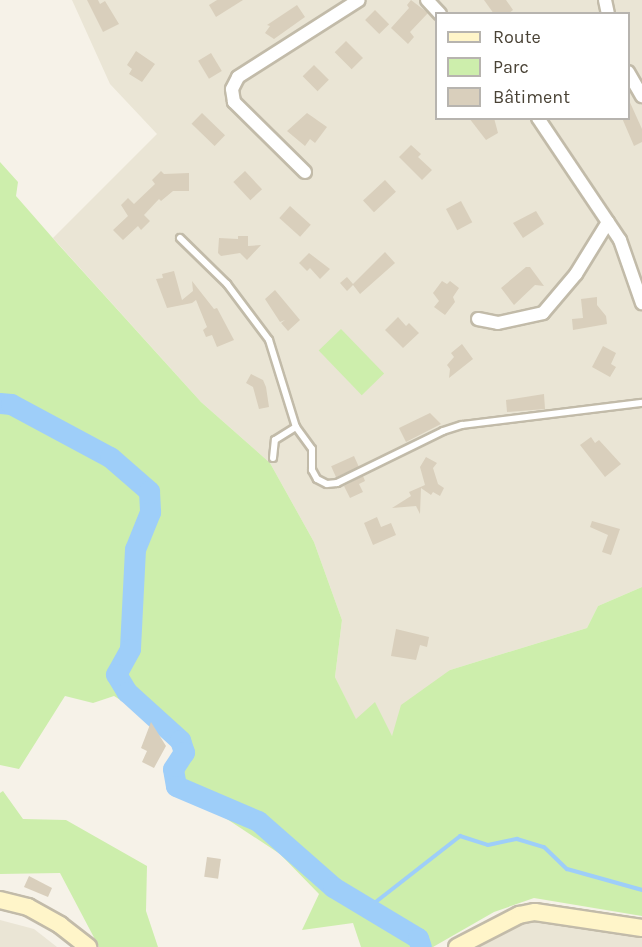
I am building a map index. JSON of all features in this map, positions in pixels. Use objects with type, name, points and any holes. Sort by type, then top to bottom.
[{"type":"main road","points":[[0,900],[28,907],[60,925],[88,947]]},
{"type":"main road","points":[[456,947],[519,915],[535,912],[642,928]]},
{"type":"street","points":[[305,172],[234,102],[232,89],[238,77],[359,0]]},
{"type":"street","points":[[427,0],[438,12]]},
{"type":"street","points":[[630,75],[642,96]]},
{"type":"street","points":[[538,120],[620,240],[642,303]]},
{"type":"street","points":[[478,319],[498,322],[543,313],[576,274],[608,222]]},
{"type":"lane","points":[[180,238],[227,284],[269,340],[296,427],[312,449],[312,470],[317,479],[327,484],[337,483],[443,431],[462,425],[642,403]]},
{"type":"lane","points":[[273,458],[274,440],[296,427]]},
{"type":"shaded area","points":[[72,0],[642,0],[642,587],[598,606],[587,628],[450,670],[392,736],[356,720],[335,677],[342,620],[314,542],[270,463],[201,402],[53,238],[157,134],[110,84]]},
{"type":"shaded area","points":[[519,915],[642,928],[642,947],[459,947]]},
{"type":"shaded area","points":[[0,920],[34,929],[57,947],[0,947]]},
{"type":"green space","points":[[0,162],[18,182],[16,196],[58,244],[201,402],[270,463],[314,542],[342,620],[335,677],[356,719],[375,702],[392,736],[401,705],[450,670],[587,628],[598,606],[642,587],[642,916],[534,898],[494,912],[433,947],[361,947],[353,923],[302,930],[319,894],[280,854],[177,786],[181,756],[180,737],[114,696],[93,703],[65,696],[19,769],[0,765]]},
{"type":"green space","points":[[341,329],[384,374],[362,395],[319,351]]},
{"type":"green space","points":[[3,791],[23,819],[66,820],[147,866],[146,911],[158,947],[99,947],[60,873],[0,874],[0,793]]},
{"type":"building","points":[[87,0],[98,0],[100,4],[105,1],[119,24],[103,32]]},
{"type":"building","points":[[217,0],[243,0],[216,17],[209,5]]},
{"type":"building","points":[[411,0],[428,13],[410,32],[414,37],[408,44],[391,28],[409,8],[407,5]]},
{"type":"building","points":[[484,0],[506,0],[513,10],[510,12],[493,12]]},
{"type":"building","points":[[297,5],[305,17],[274,39],[265,33],[270,26],[267,25]]},
{"type":"building","points":[[375,10],[389,24],[379,34],[365,20]]},
{"type":"building","points":[[346,41],[363,58],[352,69],[335,52]]},
{"type":"building","points":[[136,51],[155,64],[142,82],[129,74],[132,69],[127,65]]},
{"type":"building","points":[[211,53],[222,71],[209,79],[198,61]]},
{"type":"building","points":[[314,65],[329,80],[318,91],[303,76]]},
{"type":"building","points":[[630,102],[642,129],[642,142],[634,146],[623,120],[630,120]]},
{"type":"building","points":[[202,113],[225,135],[215,146],[192,124]]},
{"type":"building","points":[[307,113],[327,127],[315,143],[310,139],[305,146],[287,131]]},
{"type":"building","points":[[471,120],[495,120],[498,133],[486,140]]},
{"type":"building","points":[[411,145],[421,154],[418,157],[432,170],[422,180],[399,157]]},
{"type":"building","points":[[161,171],[164,174],[189,173],[189,191],[173,191],[161,201],[159,199],[144,215],[150,221],[141,230],[138,226],[123,240],[113,230],[128,216],[121,205],[128,198],[134,204],[155,184],[152,180]]},
{"type":"building","points":[[245,171],[262,189],[250,200],[233,182]]},
{"type":"building","points":[[385,180],[396,192],[374,212],[363,200]]},
{"type":"building","points":[[461,201],[472,222],[457,230],[446,209]]},
{"type":"building","points":[[290,206],[311,225],[300,237],[279,218]]},
{"type":"building","points":[[536,211],[544,224],[523,238],[513,223]]},
{"type":"building","points":[[238,236],[248,236],[248,246],[261,245],[247,260],[240,253],[221,256],[218,253],[219,238],[238,239]]},
{"type":"building","points":[[385,252],[395,263],[360,294],[353,285],[347,291],[340,283],[347,277],[353,284]]},
{"type":"building","points":[[309,253],[330,269],[320,279],[310,268],[307,271],[299,263]]},
{"type":"building","points":[[526,267],[530,267],[544,286],[535,285],[514,305],[501,288]]},
{"type":"building","points":[[174,271],[182,300],[193,291],[192,281],[214,309],[217,308],[234,340],[217,347],[212,335],[206,337],[203,330],[207,327],[196,300],[192,303],[167,308],[156,279],[163,278],[162,274]]},
{"type":"building","points":[[442,281],[447,284],[450,281],[459,288],[453,297],[455,302],[445,315],[434,307],[439,301],[433,293]]},
{"type":"building","points":[[275,290],[300,320],[288,331],[281,323],[285,320],[280,322],[265,299]]},
{"type":"building","points":[[597,297],[597,305],[606,316],[607,324],[573,330],[572,319],[583,318],[581,299]]},
{"type":"building","points":[[398,317],[406,326],[409,323],[419,333],[403,348],[385,330]]},
{"type":"building","points":[[462,344],[473,359],[449,378],[450,369],[447,365],[454,357],[451,353]]},
{"type":"building","points":[[603,346],[616,353],[611,364],[616,367],[610,377],[592,367]]},
{"type":"building","points":[[251,374],[263,380],[269,407],[259,409],[253,387],[246,383]]},
{"type":"building","points":[[544,394],[545,409],[507,412],[506,400]]},
{"type":"building","points":[[430,413],[441,424],[406,442],[399,428]]},
{"type":"building","points":[[591,437],[595,443],[599,440],[621,464],[605,477],[580,445]]},
{"type":"building","points":[[354,456],[359,467],[336,477],[331,466]]},
{"type":"building","points":[[426,457],[437,463],[433,468],[438,484],[444,488],[440,496],[433,492],[431,495],[421,488],[420,514],[416,506],[392,508],[411,496],[409,492],[425,485],[420,467]]},
{"type":"building","points":[[363,476],[365,481],[359,484],[363,492],[350,498],[344,486]]},
{"type":"building","points":[[377,517],[381,527],[391,523],[396,535],[373,545],[364,523]]},
{"type":"building","points":[[592,521],[620,529],[611,555],[602,552],[608,535],[590,527]]},
{"type":"building","points":[[396,629],[429,637],[427,647],[420,645],[416,660],[391,656]]},
{"type":"building","points":[[151,722],[166,746],[154,768],[142,762],[147,751],[141,748]]},
{"type":"building","points":[[207,857],[221,859],[218,879],[204,877]]},
{"type":"building","points":[[29,876],[52,888],[48,897],[24,887]]},
{"type":"waterway","points":[[0,403],[11,404],[110,457],[149,491],[150,512],[135,549],[130,649],[116,674],[127,692],[180,740],[184,752],[173,769],[176,786],[258,821],[333,887],[418,938],[421,947]]},
{"type":"waterway","points":[[368,908],[460,836],[488,845],[517,839],[544,847],[567,869],[642,890]]}]
